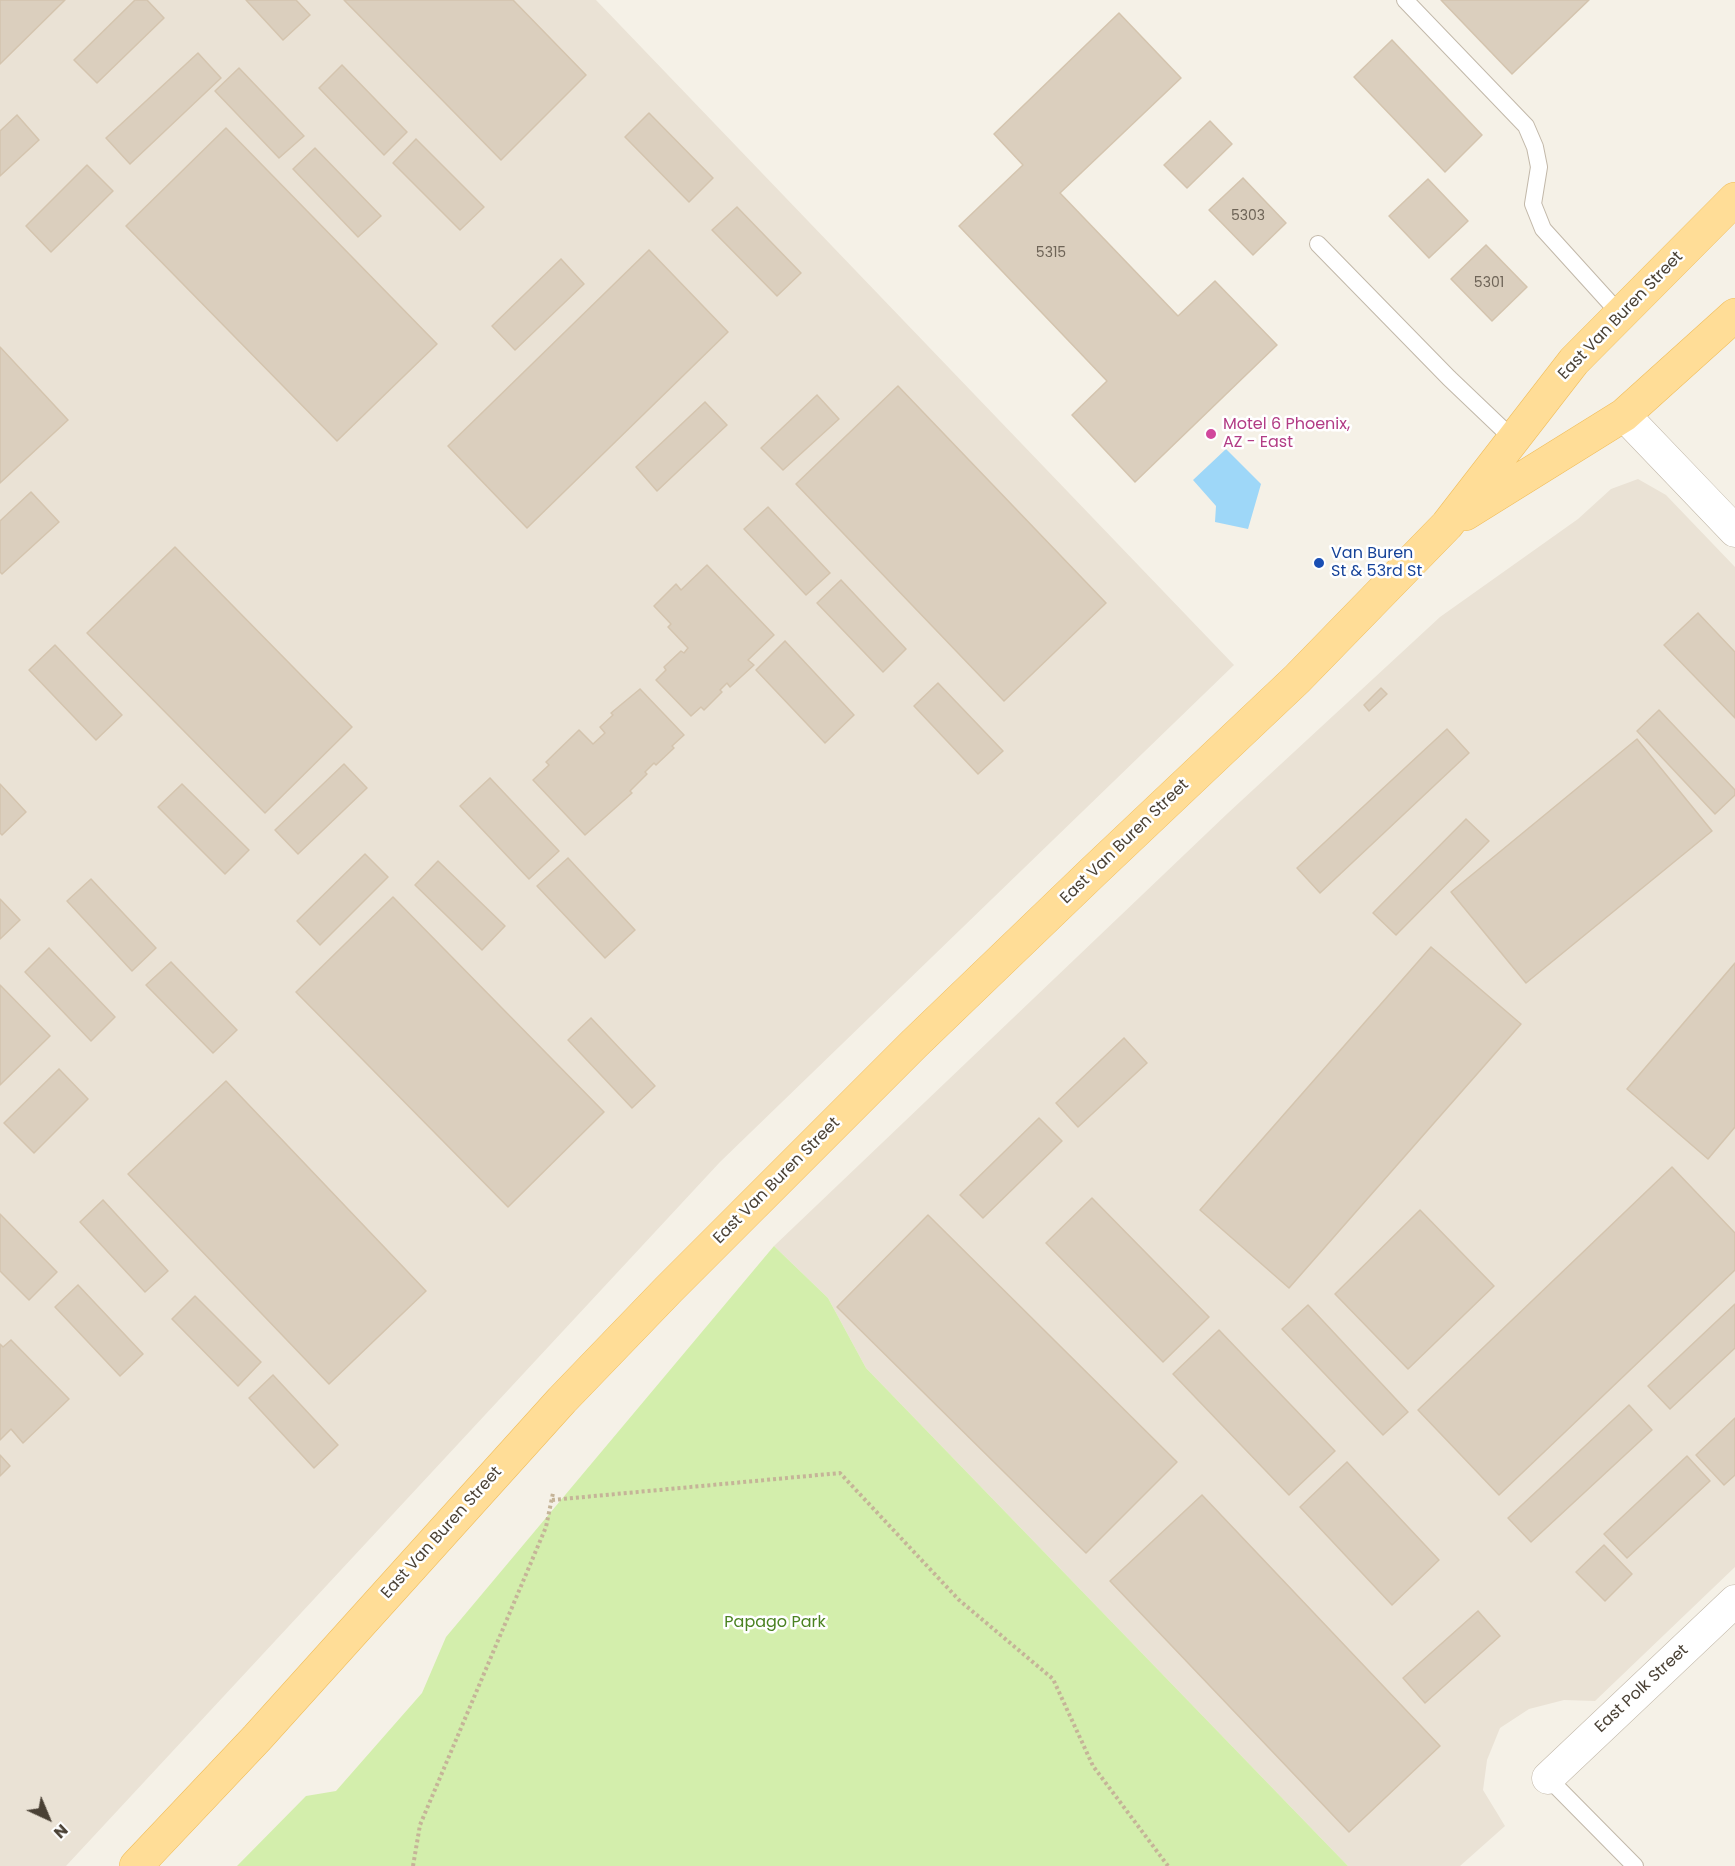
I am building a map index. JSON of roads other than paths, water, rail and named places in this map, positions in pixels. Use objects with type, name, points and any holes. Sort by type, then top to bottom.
[{"type":"main road","name":"East Van Buren Street","points":[[136,1866],[257,1738],[562,1400],[668,1290],[931,1028],[1297,679],[1447,525],[1574,361],[1735,199]]},
{"type":"main road","name":"East Van Buren Street","points":[[1447,525],[1624,415],[1735,315]]},
{"type":"street","points":[[1624,415],[1735,531]]},
{"type":"street","name":"East Polk Street","points":[[1548,1778],[1735,1601]]},
{"type":"lane","points":[[1405,0],[1526,126],[1535,147],[1539,167],[1533,204],[1543,229],[1620,314]]},
{"type":"lane","points":[[1318,244],[1449,378],[1513,439]]},
{"type":"lane","points":[[1548,1778],[1635,1866]]},
{"type":"water","points":[[1226,449],[1261,484],[1248,529],[1215,522],[1216,506],[1193,480]]},
{"type":"place","name":"Motel 6 Phoenix, AZ - East","points":[[1211,434]]},
{"type":"place","name":"Van Buren St & 53rd St","points":[[1319,563]]},
{"type":"park label","name":"Papago Park","points":[[775,1623]]}]
